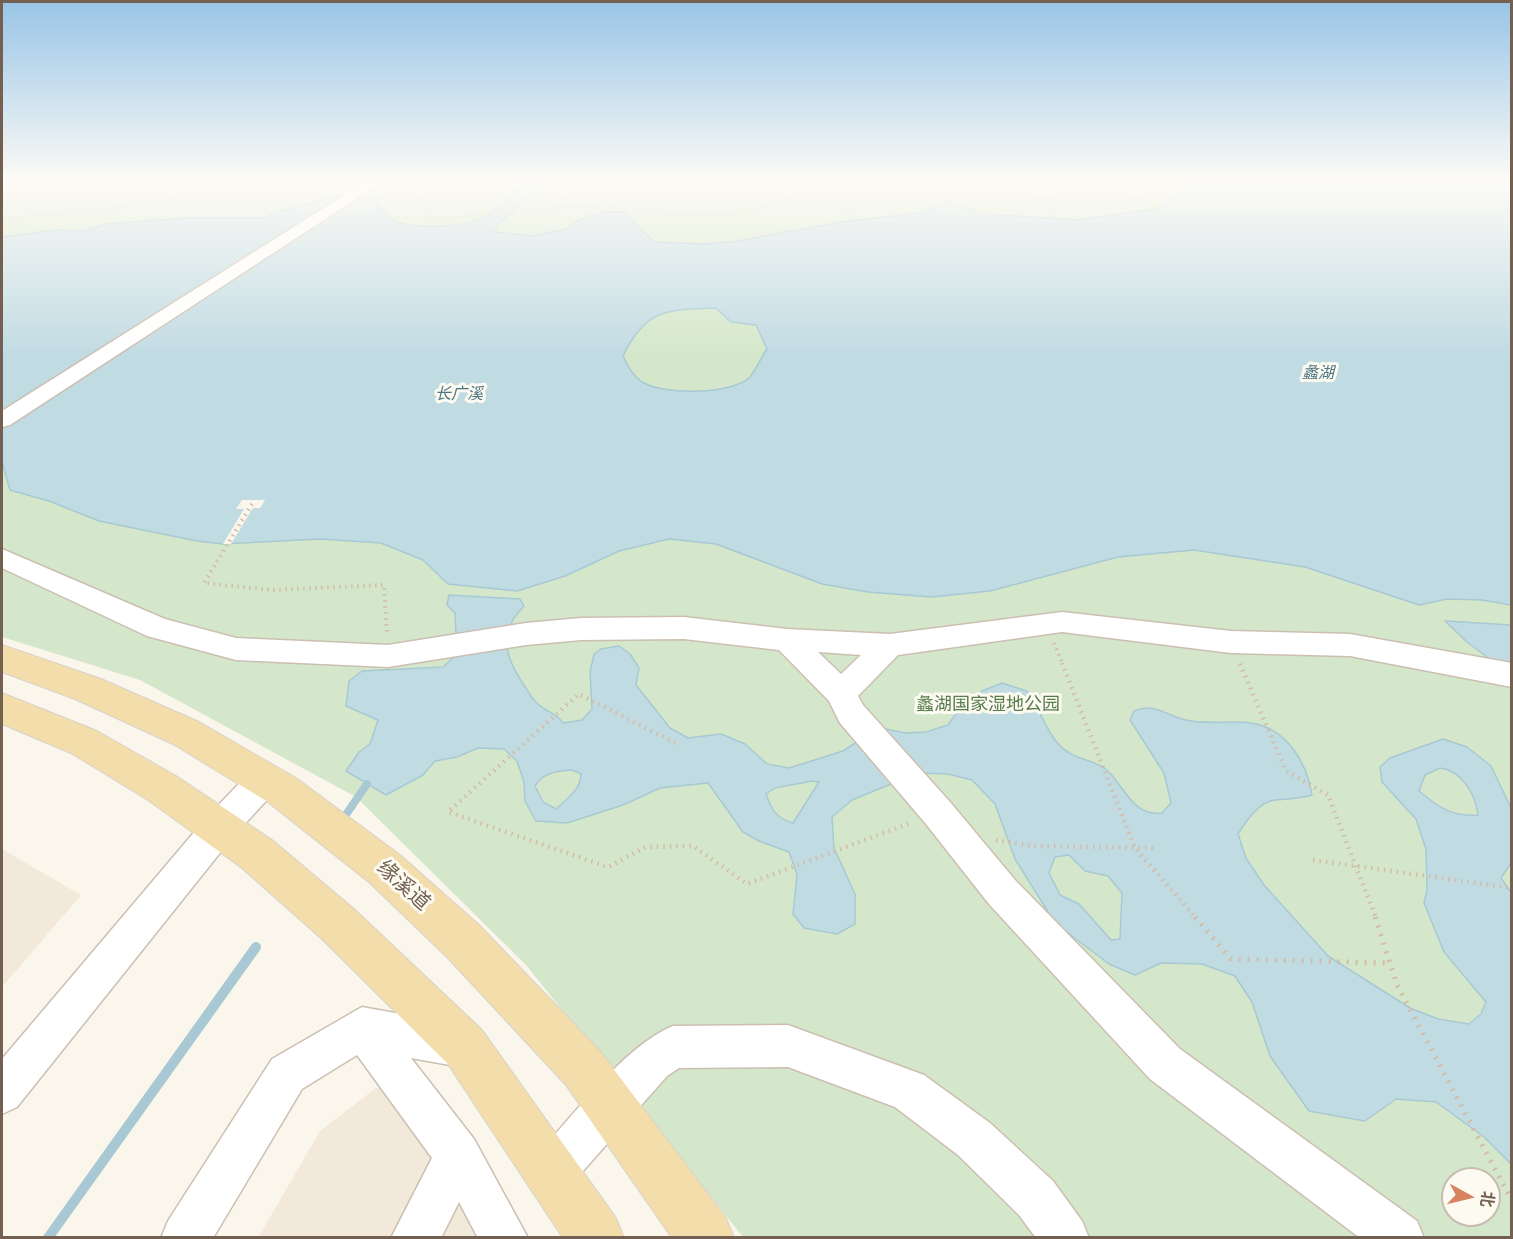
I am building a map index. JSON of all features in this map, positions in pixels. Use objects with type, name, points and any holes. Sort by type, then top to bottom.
[{"type":"main road","name":"缘溪道","points":[[2,658],[88,689],[186,733],[264,780],[385,869],[463,941],[583,1068],[706,1238]]},
{"type":"main road","points":[[2,708],[84,742],[162,788],[257,855],[338,924],[465,1047],[596,1238]]},
{"type":"street","points":[[2,420],[285,240]]},
{"type":"street","points":[[2,558],[157,628],[236,649],[388,656],[525,634],[581,629],[684,628],[787,640],[890,645],[1062,622],[1231,642],[1350,645],[1512,675]]},
{"type":"street","points":[[787,640],[846,704],[1002,891],[1165,1064],[1400,1238]]},
{"type":"street","points":[[846,704],[890,645]]},
{"type":"street","points":[[2,1092],[219,828],[264,780]]},
{"type":"street","points":[[362,1028],[458,1155],[504,1238]]},
{"type":"street","points":[[184,1238],[287,1074],[362,1028],[465,1047]]},
{"type":"street","points":[[552,1172],[652,1061],[673,1047],[788,1046],[909,1090],[974,1138],[1036,1198],[1065,1238]]},
{"type":"street","points":[[415,1238],[458,1155]]},
{"type":"path","points":[[252,504],[204,583],[271,590],[384,585],[388,656]]},
{"type":"path","points":[[1046,623],[1135,848],[1231,959],[1388,963]]},
{"type":"path","points":[[1231,642],[1286,771],[1328,795],[1385,942],[1388,963],[1397,985],[1486,1156],[1512,1201]]},
{"type":"path","points":[[675,742],[579,694],[447,812],[608,867],[645,847],[693,846],[747,884],[856,844]]},
{"type":"path","points":[[988,839],[1034,846],[1154,848]]},
{"type":"path","points":[[1313,860],[1512,888]]},
{"type":"shaded area","points":[[2,849],[81,895],[2,987]]},
{"type":"shaded area","points":[[376,1088],[419,1089],[501,1238],[258,1238],[320,1131]]},
{"type":"green space","name":"蠡湖国家湿地公园","points":[[2,240],[1511,240],[1511,1237],[743,1237],[527,966],[356,797],[140,680],[2,637]]},
{"type":"water","points":[[2,240],[652,240],[654,242],[705,244],[744,240],[1511,240],[1511,605],[1482,600],[1447,599],[1419,605],[1305,567],[1194,550],[1118,557],[990,591],[931,597],[868,592],[822,584],[716,544],[669,539],[619,551],[565,576],[517,591],[448,584],[423,560],[381,543],[320,539],[223,544],[99,521],[49,501],[10,490],[2,462]],"holes":[[[716,308],[731,322],[756,325],[767,349],[750,377],[728,387],[681,391],[652,386],[636,377],[623,356],[640,329],[650,320],[671,311]]]},
{"type":"water","points":[[449,595],[520,599],[524,606],[515,616],[507,635],[512,665],[534,700],[563,723],[582,720],[592,709],[590,672],[594,654],[601,649],[619,646],[630,654],[639,668],[636,685],[670,728],[688,738],[721,734],[745,744],[767,764],[789,768],[843,751],[860,740],[867,725],[905,733],[926,732],[948,725],[963,704],[982,691],[1002,683],[1027,691],[1055,740],[1068,752],[1107,770],[1137,806],[1152,813],[1162,813],[1171,803],[1164,773],[1130,720],[1134,711],[1149,708],[1194,721],[1243,722],[1263,726],[1275,732],[1293,748],[1305,771],[1312,795],[1263,804],[1253,813],[1238,834],[1246,858],[1264,885],[1328,956],[1410,1008],[1438,1019],[1469,1024],[1481,1014],[1486,1002],[1444,952],[1424,903],[1427,890],[1426,849],[1416,819],[1382,782],[1380,767],[1390,758],[1443,739],[1467,747],[1491,766],[1511,808],[1511,863],[1501,878],[1512,894],[1511,1164],[1484,1137],[1436,1102],[1396,1099],[1365,1121],[1309,1111],[1270,1056],[1252,1002],[1235,976],[1202,964],[1161,963],[1135,975],[1109,964],[1055,923],[1015,859],[995,804],[972,780],[948,774],[918,773],[852,800],[832,817],[834,848],[855,894],[855,924],[837,934],[804,928],[793,914],[797,874],[789,852],[759,841],[743,832],[708,783],[660,788],[623,805],[567,823],[536,821],[525,801],[524,782],[517,761],[504,749],[478,748],[457,757],[435,761],[423,775],[386,795],[346,771],[359,752],[370,744],[378,720],[346,706],[349,681],[362,671],[443,667],[457,654],[455,613],[447,605]],"holes":[[[1440,768],[1461,778],[1474,799],[1478,815],[1454,813],[1433,802],[1419,791],[1425,775]],[[572,770],[581,774],[579,784],[573,793],[556,809],[543,802],[535,786],[542,778],[556,772]],[[812,781],[819,782],[793,823],[775,813],[770,804],[766,794],[775,788]],[[1069,855],[1085,871],[1108,876],[1122,893],[1120,939],[1111,940],[1079,904],[1060,895],[1049,873],[1055,857]]]},
{"type":"water","points":[[1445,621],[1511,625],[1511,689],[1506,671],[1467,642]]},
{"type":"pier","points":[[242,500],[265,500],[260,508],[253,508],[231,544],[223,544],[244,509],[236,509]]},
{"type":"waterway","points":[[345,816],[367,784]]},
{"type":"waterway","points":[[48,1238],[256,947]]},
{"type":"water label","name":"蠡湖","points":[[1318,374]]},
{"type":"water label","name":"长广溪","points":[[459,395]]}]
